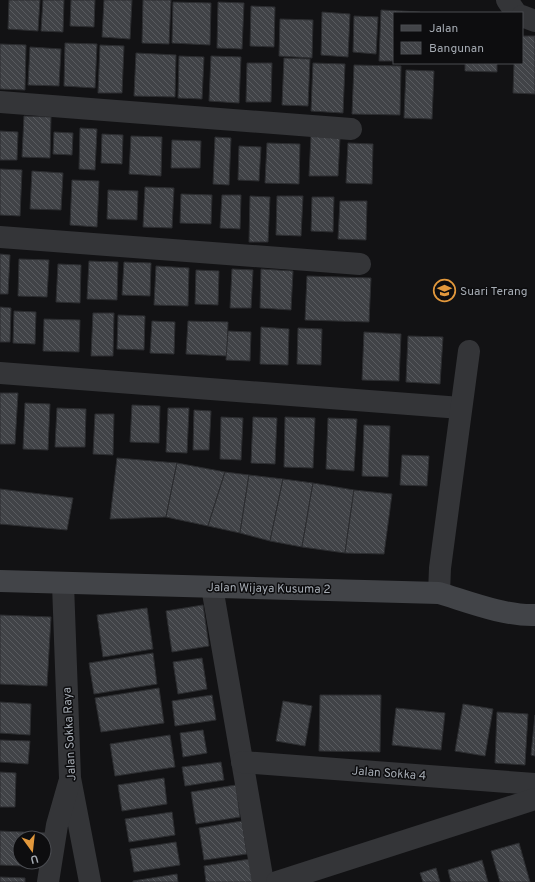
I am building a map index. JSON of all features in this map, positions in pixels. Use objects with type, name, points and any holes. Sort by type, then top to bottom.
[{"type":"street","points":[[507,0],[520,12]]},
{"type":"street","points":[[0,102],[351,129]]},
{"type":"street","points":[[0,237],[360,264]]},
{"type":"street","points":[[439,593],[440,568],[469,351]]},
{"type":"street","points":[[0,373],[461,408]]},
{"type":"street","name":"Jalan Wijaya Kusuma 2","points":[[0,581],[63,584],[439,593],[481,606],[524,615],[535,615]]},
{"type":"street","name":"Jalan Sokka Raya","points":[[63,584],[70,778],[90,882]]},
{"type":"street","points":[[212,587],[263,882]]},
{"type":"street","name":"Jalan Sokka 4","points":[[242,762],[535,784]]},
{"type":"street","points":[[48,882],[57,824],[70,778]]},
{"type":"street","points":[[277,882],[535,799]]},
{"type":"building","points":[[9,0],[40,0],[38,31],[8,29]]},
{"type":"building","points":[[43,0],[64,0],[63,32],[41,31]]},
{"type":"building","points":[[71,0],[95,0],[94,27],[70,26]]},
{"type":"building","points":[[104,0],[132,0],[130,39],[102,37]]},
{"type":"building","points":[[143,0],[171,0],[169,44],[142,43]]},
{"type":"building","points":[[173,2],[211,3],[210,45],[172,43]]},
{"type":"building","points":[[218,2],[244,3],[242,49],[217,48]]},
{"type":"building","points":[[251,6],[275,7],[274,47],[250,46]]},
{"type":"building","points":[[381,10],[420,12],[393,12],[393,61],[379,61]]},
{"type":"building","points":[[322,12],[350,14],[348,57],[321,55]]},
{"type":"building","points":[[354,16],[378,17],[376,54],[353,52]]},
{"type":"building","points":[[280,19],[313,20],[312,58],[279,56]]},
{"type":"building","points":[[523,36],[535,36],[535,94],[513,93],[514,64],[523,64]]},
{"type":"building","points":[[65,43],[97,44],[95,88],[64,86]]},
{"type":"building","points":[[0,44],[26,45],[25,90],[0,89]]},
{"type":"building","points":[[100,45],[124,46],[122,93],[98,93]]},
{"type":"building","points":[[30,47],[61,49],[59,86],[28,85]]},
{"type":"building","points":[[136,53],[176,55],[175,97],[134,96]]},
{"type":"building","points":[[179,56],[204,57],[202,99],[178,98]]},
{"type":"building","points":[[211,56],[241,57],[239,103],[209,101]]},
{"type":"building","points":[[284,58],[310,59],[308,106],[282,105]]},
{"type":"building","points":[[247,63],[272,63],[271,102],[246,102]]},
{"type":"building","points":[[313,63],[345,64],[343,113],[311,111]]},
{"type":"building","points":[[465,64],[497,64],[497,72],[465,71]]},
{"type":"building","points":[[354,65],[401,66],[400,115],[352,114]]},
{"type":"building","points":[[406,70],[434,71],[432,119],[404,118]]},
{"type":"building","points":[[24,116],[51,117],[50,158],[22,157]]},
{"type":"building","points":[[80,128],[97,129],[95,170],[79,169]]},
{"type":"building","points":[[0,131],[18,132],[17,160],[0,160]]},
{"type":"building","points":[[54,132],[73,133],[72,155],[53,154]]},
{"type":"building","points":[[102,134],[123,135],[122,164],[101,163]]},
{"type":"building","points":[[131,136],[162,137],[161,176],[129,174]]},
{"type":"building","points":[[311,136],[340,138],[338,176],[309,176]]},
{"type":"building","points":[[215,137],[231,138],[229,185],[213,184]]},
{"type":"building","points":[[172,140],[201,141],[200,168],[171,168]]},
{"type":"building","points":[[267,143],[300,144],[299,184],[265,183]]},
{"type":"building","points":[[348,143],[373,144],[372,184],[346,183]]},
{"type":"building","points":[[239,146],[261,147],[259,181],[238,180]]},
{"type":"building","points":[[0,169],[22,170],[20,216],[0,215]]},
{"type":"building","points":[[32,171],[63,173],[61,210],[30,209]]},
{"type":"building","points":[[72,180],[99,181],[97,227],[70,225]]},
{"type":"building","points":[[145,187],[174,188],[172,228],[143,227]]},
{"type":"building","points":[[108,190],[138,191],[137,220],[107,219]]},
{"type":"building","points":[[181,194],[212,195],[211,224],[180,223]]},
{"type":"building","points":[[222,195],[241,195],[240,229],[220,228]]},
{"type":"building","points":[[250,196],[270,197],[268,242],[249,242]]},
{"type":"building","points":[[277,196],[303,196],[301,236],[276,235]]},
{"type":"building","points":[[312,197],[334,197],[333,232],[311,231]]},
{"type":"building","points":[[340,201],[367,201],[366,240],[338,239]]},
{"type":"building","points":[[0,254],[10,255],[8,294],[0,294]]},
{"type":"building","points":[[19,259],[49,260],[47,297],[18,296]]},
{"type":"building","points":[[89,261],[118,262],[117,300],[87,299]]},
{"type":"building","points":[[124,262],[151,263],[150,296],[122,295]]},
{"type":"building","points":[[58,264],[81,265],[80,303],[56,302]]},
{"type":"building","points":[[156,266],[189,268],[188,306],[154,305]]},
{"type":"building","points":[[232,269],[253,270],[251,308],[230,308]]},
{"type":"building","points":[[261,269],[293,271],[291,310],[260,308]]},
{"type":"building","points":[[196,270],[219,271],[218,305],[195,304]]},
{"type":"building","points":[[307,276],[371,278],[369,322],[305,320]]},
{"type":"building","points":[[0,307],[11,308],[10,342],[0,342]]},
{"type":"building","points":[[14,311],[36,312],[35,344],[13,343]]},
{"type":"building","points":[[93,313],[114,313],[113,356],[91,356]]},
{"type":"building","points":[[118,315],[145,316],[144,350],[117,349]]},
{"type":"building","points":[[44,319],[80,320],[79,352],[43,351]]},
{"type":"building","points":[[152,321],[175,322],[174,354],[150,353]]},
{"type":"building","points":[[188,321],[228,322],[227,356],[186,354]]},
{"type":"building","points":[[261,327],[289,329],[288,365],[260,364]]},
{"type":"building","points":[[298,328],[322,329],[321,365],[297,364]]},
{"type":"building","points":[[228,331],[251,332],[250,361],[226,360]]},
{"type":"building","points":[[364,332],[401,334],[399,381],[362,380]]},
{"type":"building","points":[[408,336],[443,337],[440,384],[406,382]]},
{"type":"building","points":[[0,393],[18,393],[15,444],[0,444]]},
{"type":"building","points":[[25,403],[50,404],[48,450],[23,449]]},
{"type":"building","points":[[132,405],[160,406],[159,443],[130,442]]},
{"type":"building","points":[[57,408],[86,409],[85,447],[55,447]]},
{"type":"building","points":[[168,408],[189,408],[187,453],[166,452]]},
{"type":"building","points":[[194,410],[211,411],[209,450],[193,450]]},
{"type":"building","points":[[95,414],[114,414],[113,455],[93,454]]},
{"type":"building","points":[[221,417],[243,418],[241,460],[220,459]]},
{"type":"building","points":[[253,417],[277,418],[275,464],[251,463]]},
{"type":"building","points":[[285,417],[315,418],[313,468],[284,467]]},
{"type":"building","points":[[328,418],[357,419],[354,471],[326,469]]},
{"type":"building","points":[[364,425],[390,426],[388,477],[362,476]]},
{"type":"building","points":[[402,455],[429,456],[427,486],[400,485]]},
{"type":"building","points":[[117,458],[177,463],[166,517],[110,519]]},
{"type":"building","points":[[177,463],[225,472],[208,526],[166,517]]},
{"type":"building","points":[[225,472],[249,475],[240,533],[208,526]]},
{"type":"building","points":[[249,475],[283,479],[270,541],[240,533]]},
{"type":"building","points":[[283,479],[313,483],[302,547],[270,541]]},
{"type":"building","points":[[313,483],[354,490],[345,553],[302,547]]},
{"type":"building","points":[[0,489],[73,498],[67,530],[0,524]]},
{"type":"building","points":[[354,490],[392,494],[384,554],[345,553]]},
{"type":"building","points":[[203,605],[209,646],[172,652],[166,611]]},
{"type":"building","points":[[147,608],[153,649],[103,657],[97,615]]},
{"type":"building","points":[[0,615],[51,617],[47,686],[0,684]]},
{"type":"building","points":[[153,653],[157,684],[94,694],[89,663]]},
{"type":"building","points":[[202,658],[207,689],[178,694],[173,662]]},
{"type":"building","points":[[159,688],[164,723],[101,732],[95,698]]},
{"type":"building","points":[[212,695],[216,720],[175,726],[172,701]]},
{"type":"building","points":[[320,695],[381,695],[380,752],[319,751]]},
{"type":"building","points":[[283,701],[312,706],[305,746],[276,741]]},
{"type":"building","points":[[0,702],[31,704],[30,735],[0,733]]},
{"type":"building","points":[[463,704],[493,709],[485,756],[455,751]]},
{"type":"building","points":[[396,708],[445,713],[441,750],[392,745]]},
{"type":"building","points":[[497,712],[528,714],[525,765],[495,763]]},
{"type":"building","points":[[535,715],[535,756],[531,755]]},
{"type":"building","points":[[203,730],[207,753],[183,757],[180,733]]},
{"type":"building","points":[[170,735],[175,767],[115,776],[110,744]]},
{"type":"building","points":[[0,740],[30,741],[28,764],[0,762]]},
{"type":"building","points":[[221,762],[224,780],[185,786],[182,767]]},
{"type":"building","points":[[0,772],[16,773],[15,807],[0,807]]},
{"type":"building","points":[[164,778],[167,804],[122,811],[118,785]]},
{"type":"building","points":[[236,785],[240,817],[196,824],[191,792]]},
{"type":"building","points":[[172,812],[175,835],[129,842],[125,819]]},
{"type":"building","points":[[242,821],[247,854],[204,860],[199,828]]},
{"type":"building","points":[[0,831],[12,832],[12,866],[0,865]]},
{"type":"building","points":[[176,842],[180,865],[134,872],[130,849]]},
{"type":"building","points":[[519,843],[530,882],[500,882],[491,851]]},
{"type":"building","points":[[250,859],[253,882],[206,882],[204,866]]},
{"type":"building","points":[[482,860],[488,882],[451,882],[448,870]]},
{"type":"building","points":[[436,868],[440,882],[423,882],[420,873]]},
{"type":"building","points":[[177,874],[178,882],[133,882],[133,881]]},
{"type":"building","points":[[0,877],[25,878],[25,882],[0,882]]},
{"type":"place","name":"Suari Terang","points":[[444,291]]}]
